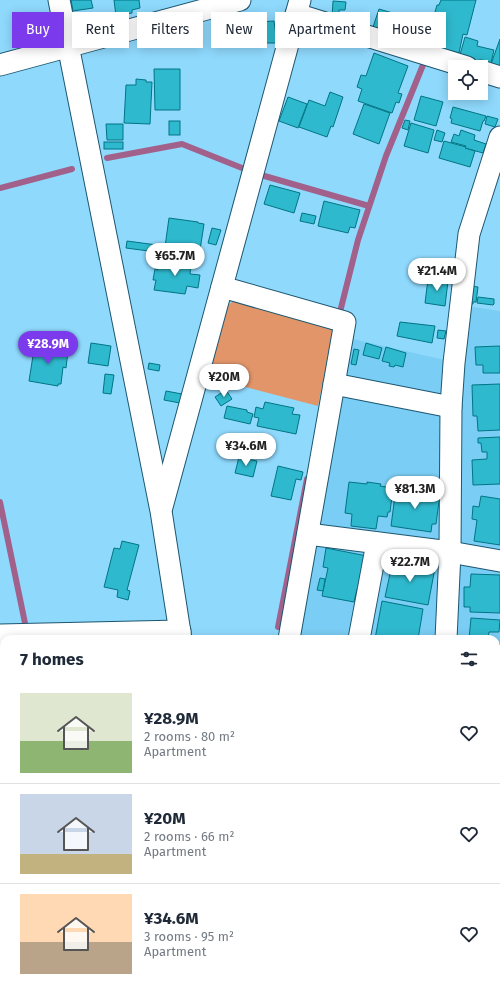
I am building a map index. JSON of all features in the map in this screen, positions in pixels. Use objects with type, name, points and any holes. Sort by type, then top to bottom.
[{"type":"street","points":[[0,635],[181,635],[161,511],[59,0]]},
{"type":"street","points":[[0,65],[240,0]]},
{"type":"street","points":[[161,511],[298,7],[448,60]]},
{"type":"street","points":[[488,73],[500,77]]},
{"type":"street","points":[[446,635],[450,552],[451,407],[454,363],[469,234],[500,137]]},
{"type":"street","points":[[222,287],[345,322],[290,635]]},
{"type":"street","points":[[334,384],[451,407]]},
{"type":"street","points":[[308,534],[450,552],[500,561]]},
{"type":"street","points":[[360,635],[377,543]]},
{"type":"shaded area","points":[[234,301],[333,330],[318,406],[207,377],[224,307]]},
{"type":"shaded area","points":[[467,306],[500,311],[500,635],[279,635],[335,335],[458,363]]},
{"type":"building","points":[[71,0],[91,0],[93,8],[73,11]]},
{"type":"building","points":[[114,0],[139,0],[140,8],[132,10],[132,13],[116,12]]},
{"type":"building","points":[[441,0],[476,0],[467,35],[463,34],[459,53],[452,51],[451,56],[430,50],[431,48],[446,48],[446,12],[435,12],[437,5],[439,5]]},
{"type":"building","points":[[333,1],[346,2],[345,10],[332,12]]},
{"type":"building","points":[[379,9],[389,12],[378,12]]},
{"type":"building","points":[[378,12],[378,28],[373,27]]},
{"type":"building","points":[[267,21],[274,21],[275,43],[267,43]]},
{"type":"building","points":[[465,37],[478,41],[477,46],[494,50],[490,67],[488,66],[488,60],[466,60],[459,58]]},
{"type":"building","points":[[500,39],[500,67],[491,64]]},
{"type":"building","points":[[374,53],[408,66],[398,93],[402,94],[399,103],[396,102],[392,113],[358,101],[362,89],[357,87],[361,75],[366,76]]},
{"type":"building","points":[[154,69],[180,69],[180,110],[155,110]]},
{"type":"building","points":[[136,79],[152,82],[150,124],[124,123],[126,85],[136,85]]},
{"type":"building","points":[[330,92],[343,97],[333,127],[331,126],[327,137],[299,127],[309,100],[325,106]]},
{"type":"building","points":[[421,96],[443,102],[436,126],[414,120]]},
{"type":"building","points":[[288,97],[307,104],[298,128],[279,121]]},
{"type":"building","points":[[364,104],[390,113],[379,144],[353,134]]},
{"type":"building","points":[[453,107],[486,116],[480,131],[451,123],[452,119],[450,118]]},
{"type":"building","points":[[487,116],[498,119],[495,127],[485,124]]},
{"type":"building","points":[[405,120],[410,121],[408,130],[402,128]]},
{"type":"building","points":[[169,121],[180,121],[180,135],[169,135]]},
{"type":"building","points":[[411,123],[434,130],[428,153],[404,146]]},
{"type":"building","points":[[106,124],[123,124],[123,140],[107,140]]},
{"type":"building","points":[[437,130],[445,133],[442,142],[434,140]]},
{"type":"building","points":[[461,130],[475,135],[474,140],[486,144],[483,153],[451,142],[454,134],[459,136]]},
{"type":"building","points":[[444,141],[475,151],[470,167],[439,158]]},
{"type":"building","points":[[104,142],[123,142],[123,149],[104,149]]},
{"type":"building","points":[[270,185],[300,193],[294,213],[264,204]]},
{"type":"building","points":[[324,201],[360,210],[355,228],[350,227],[348,233],[318,226]]},
{"type":"building","points":[[302,213],[316,216],[314,224],[300,221]]},
{"type":"building","points":[[169,218],[204,224],[200,250],[198,250],[196,258],[164,254]]},
{"type":"building","points":[[212,228],[221,230],[216,245],[208,243]]},
{"type":"building","points":[[127,241],[157,245],[156,252],[126,248]]},
{"type":"building","points":[[159,258],[191,263],[190,274],[200,275],[198,288],[187,286],[185,294],[154,290],[156,280],[153,280],[155,269],[158,270]]},
{"type":"building","points":[[428,279],[448,281],[445,306],[425,303]]},
{"type":"building","points":[[471,286],[478,287],[476,302],[473,302],[473,304],[471,304]]},
{"type":"building","points":[[478,297],[494,299],[494,304],[477,303]]},
{"type":"building","points":[[400,322],[435,326],[432,343],[397,336]]},
{"type":"building","points":[[438,330],[446,331],[444,339],[437,338]]},
{"type":"building","points":[[35,343],[58,347],[57,349],[68,351],[66,368],[63,367],[61,384],[58,384],[58,386],[29,381]]},
{"type":"building","points":[[91,343],[111,346],[108,366],[88,363]]},
{"type":"building","points":[[366,343],[382,348],[379,359],[363,355]]},
{"type":"building","points":[[500,346],[500,373],[483,373],[483,365],[476,365],[475,347]]},
{"type":"building","points":[[386,347],[406,353],[403,367],[395,365],[394,367],[389,366],[390,363],[382,361]]},
{"type":"building","points":[[354,349],[359,350],[356,365],[351,364]]},
{"type":"building","points":[[149,363],[160,365],[159,371],[148,369]]},
{"type":"building","points":[[105,374],[114,375],[111,394],[103,393]]},
{"type":"building","points":[[500,384],[500,430],[478,431],[477,416],[473,416],[472,385]]},
{"type":"building","points":[[226,390],[232,399],[221,406],[215,397]]},
{"type":"building","points":[[166,391],[182,394],[180,403],[164,400]]},
{"type":"building","points":[[265,402],[294,408],[292,414],[300,415],[296,434],[257,426],[259,418],[254,417],[256,407],[263,409]]},
{"type":"building","points":[[227,406],[247,410],[247,412],[253,414],[250,424],[224,418]]},
{"type":"building","points":[[500,437],[500,484],[473,485],[472,460],[487,459],[487,452],[482,452],[481,443],[478,443],[478,438]]},
{"type":"building","points":[[239,457],[257,461],[253,477],[235,473]]},
{"type":"building","points":[[278,466],[303,472],[301,480],[296,479],[291,500],[271,496]]},
{"type":"building","points":[[349,482],[367,484],[367,482],[393,488],[390,512],[388,512],[387,517],[378,516],[376,529],[351,526],[352,514],[345,513]]},
{"type":"building","points":[[396,488],[440,494],[436,524],[432,524],[431,532],[391,526]]},
{"type":"building","points":[[481,496],[500,499],[500,545],[474,541],[477,520],[472,519],[473,506],[479,507]]},
{"type":"building","points":[[122,541],[139,545],[127,590],[130,591],[128,600],[117,597],[118,590],[104,587],[114,548],[120,549]]},
{"type":"building","points":[[326,548],[367,556],[361,590],[357,589],[354,602],[322,596],[328,568],[323,567]]},
{"type":"building","points":[[393,560],[435,568],[428,605],[385,597]]},
{"type":"building","points":[[471,574],[500,575],[500,613],[470,612],[470,607],[464,607],[464,587],[470,587]]},
{"type":"building","points":[[320,578],[325,579],[323,591],[317,590]]},
{"type":"building","points":[[382,601],[423,609],[419,635],[376,635]]},
{"type":"building","points":[[471,618],[500,620],[499,632],[489,632],[489,635],[469,635]]},
{"type":"waterway","points":[[340,312],[358,240],[386,156],[425,60]]},
{"type":"waterway","points":[[107,158],[182,144],[242,168]]},
{"type":"waterway","points":[[0,188],[72,169]]},
{"type":"waterway","points":[[261,175],[369,206]]},
{"type":"waterway","points":[[278,627],[307,479]]},
{"type":"waterway","points":[[0,502],[25,623]]}]
